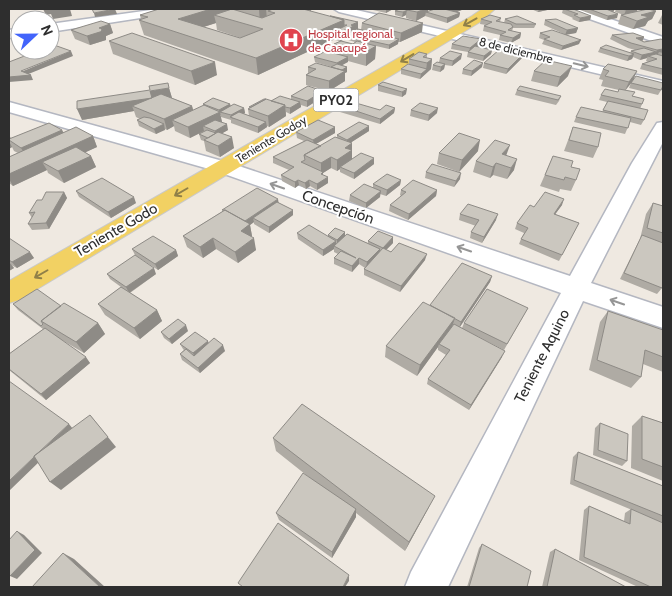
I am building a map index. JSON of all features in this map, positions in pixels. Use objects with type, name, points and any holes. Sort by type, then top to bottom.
[{"type":"main road","name":"PY02","points":[[448,34],[490,9]]},
{"type":"main road","name":"Teniente Godoy","points":[[223,168],[448,34]]},
{"type":"main road","name":"Teniente Godo","points":[[9,293],[223,168]]},
{"type":"street","points":[[60,27],[179,9]]},
{"type":"street","name":"8 de diciembre","points":[[339,9],[663,85]]},
{"type":"street","points":[[571,9],[663,41]]},
{"type":"street","name":"Concepción","points":[[9,107],[223,168],[663,318]]},
{"type":"street","name":"Teniente Aquino","points":[[426,587],[576,288],[642,162],[663,127]]},
{"type":"building","points":[[92,9],[115,9],[94,13]]},
{"type":"building","points":[[159,9],[211,9],[178,19],[240,38],[263,29],[214,15],[232,9],[262,18],[275,13],[268,11],[273,9],[303,9],[344,20],[256,58],[139,20],[148,17],[140,15]]},
{"type":"building","points":[[410,9],[403,12],[395,11]]},
{"type":"building","points":[[425,9],[417,12],[407,10]]},
{"type":"building","points":[[435,9],[460,13],[447,18],[426,12]]},
{"type":"building","points":[[564,9],[573,9],[591,16],[580,18],[574,15],[578,14]]},
{"type":"building","points":[[589,9],[606,9],[618,14],[608,16]]},
{"type":"building","points":[[648,9],[656,11],[641,15],[649,17],[637,21],[621,15]]},
{"type":"building","points":[[379,13],[423,23],[401,33],[362,23]]},
{"type":"building","points":[[490,15],[501,18],[496,21],[511,24],[513,27],[508,30],[521,33],[513,38],[500,35],[506,32],[484,26],[492,22],[481,19]]},
{"type":"building","points":[[330,16],[358,22],[351,25],[354,26],[340,32],[335,31],[347,25],[344,25],[344,20]]},
{"type":"building","points":[[517,16],[536,24],[516,24],[505,19]]},
{"type":"building","points":[[556,19],[578,28],[567,30],[545,20]]},
{"type":"building","points":[[101,21],[110,24],[99,28],[104,29],[101,30],[103,31],[87,36],[71,30]]},
{"type":"building","points":[[358,29],[375,33],[363,40],[345,35]]},
{"type":"building","points":[[552,30],[581,40],[563,46],[544,39],[550,37],[540,33]]},
{"type":"building","points":[[132,33],[215,62],[191,71],[109,41]]},
{"type":"building","points":[[633,33],[644,37],[636,38],[644,42],[663,40],[663,49],[657,50],[631,43],[612,35]]},
{"type":"building","points":[[376,34],[399,39],[389,45],[366,40]]},
{"type":"building","points":[[463,36],[481,39],[470,48],[452,44]]},
{"type":"building","points":[[341,41],[353,44],[357,41],[376,46],[366,52],[334,44]]},
{"type":"building","points":[[606,45],[634,54],[629,56],[600,48]]},
{"type":"building","points":[[475,46],[492,50],[484,56],[468,52]]},
{"type":"building","points":[[60,47],[71,51],[60,55]]},
{"type":"building","points":[[644,48],[656,52],[642,55],[631,51]]},
{"type":"building","points":[[500,49],[523,54],[508,69],[484,63]]},
{"type":"building","points":[[326,51],[348,57],[337,63],[314,57]]},
{"type":"building","points":[[450,51],[462,54],[453,61],[440,58]]},
{"type":"building","points":[[419,52],[427,54],[423,57],[432,59],[427,63],[409,59]]},
{"type":"building","points":[[656,54],[663,56],[663,69],[642,64],[657,59],[648,56]]},
{"type":"building","points":[[14,60],[48,60],[21,71],[31,75],[9,77],[9,62]]},
{"type":"building","points":[[474,60],[483,63],[472,71],[463,69]]},
{"type":"building","points":[[546,60],[572,66],[560,77],[534,71]]},
{"type":"building","points":[[437,62],[445,64],[441,67],[433,65]]},
{"type":"building","points":[[316,63],[345,71],[329,81],[306,75],[316,69],[308,67]]},
{"type":"building","points":[[337,64],[347,67],[342,70],[331,67]]},
{"type":"building","points":[[408,64],[427,69],[421,74],[401,69]]},
{"type":"building","points":[[608,64],[637,71],[629,82],[605,76],[609,71],[603,69]]},
{"type":"building","points":[[636,76],[663,83],[663,86],[661,90],[631,83]]},
{"type":"building","points":[[383,82],[407,89],[402,92],[378,85]]},
{"type":"building","points":[[168,83],[169,88],[150,91],[152,98],[77,109],[77,101],[150,90],[149,86]]},
{"type":"building","points":[[308,86],[323,91],[307,101],[291,96]]},
{"type":"building","points":[[520,86],[561,96],[558,100],[517,90]]},
{"type":"building","points":[[605,89],[618,92],[619,89],[635,92],[632,96],[644,99],[642,104],[601,95]]},
{"type":"building","points":[[161,94],[192,106],[164,119],[132,106]]},
{"type":"building","points":[[280,96],[300,102],[290,108],[271,101]]},
{"type":"building","points":[[213,98],[230,104],[219,110],[203,104]]},
{"type":"building","points":[[264,99],[266,99],[249,107]]},
{"type":"building","points":[[266,99],[285,105],[268,116],[248,109]]},
{"type":"building","points":[[349,101],[380,110],[386,105],[395,108],[380,119],[341,106]]},
{"type":"building","points":[[608,101],[648,110],[644,120],[603,110]]},
{"type":"building","points":[[420,103],[438,108],[429,115],[411,110]]},
{"type":"building","points":[[234,104],[244,108],[231,115],[220,112]]},
{"type":"building","points":[[204,105],[220,112],[188,127],[172,120]]},
{"type":"building","points":[[581,107],[631,118],[628,128],[576,117]]},
{"type":"building","points":[[239,112],[266,122],[258,127],[230,117]]},
{"type":"building","points":[[144,117],[164,124],[154,129],[137,120]]},
{"type":"building","points":[[215,120],[227,124],[215,131],[203,126]]},
{"type":"building","points":[[318,120],[335,127],[313,140],[296,132]]},
{"type":"building","points":[[359,122],[369,126],[347,140],[337,135]]},
{"type":"building","points":[[49,123],[62,130],[21,148],[9,140],[9,139]]},
{"type":"building","points":[[76,127],[93,136],[9,174],[9,157]]},
{"type":"building","points":[[573,127],[601,133],[598,147],[569,140]]},
{"type":"building","points":[[207,130],[216,133],[208,138],[199,134]]},
{"type":"building","points":[[218,132],[232,137],[218,146],[204,140]]},
{"type":"building","points":[[459,133],[480,140],[462,160],[439,153]]},
{"type":"building","points":[[335,137],[352,143],[345,148],[352,150],[337,160],[331,157],[321,163],[304,155]]},
{"type":"building","points":[[307,140],[321,146],[304,155],[305,160],[301,162],[323,172],[321,174],[328,177],[317,184],[309,180],[305,183],[298,180],[295,182],[281,175],[294,167],[273,157]]},
{"type":"building","points":[[495,140],[510,145],[502,154],[517,159],[511,168],[496,163],[493,167],[476,161]]},
{"type":"building","points":[[76,147],[91,156],[58,171],[42,162]]},
{"type":"building","points":[[361,153],[374,158],[354,173],[340,167]]},
{"type":"building","points":[[553,156],[573,161],[571,167],[580,169],[576,180],[565,177],[564,180],[545,175]]},
{"type":"building","points":[[432,164],[461,173],[456,181],[426,172]]},
{"type":"building","points":[[387,174],[401,180],[387,190],[373,184]]},
{"type":"building","points":[[102,178],[134,197],[108,212],[76,191]]},
{"type":"building","points":[[413,180],[437,190],[409,214],[390,205],[406,192],[401,190]]},
{"type":"building","points":[[364,184],[381,191],[366,203],[350,195]]},
{"type":"building","points":[[257,188],[278,199],[245,221],[222,210]]},
{"type":"building","points":[[46,192],[64,192],[46,223],[28,224],[35,212],[29,213],[37,200],[42,200]]},
{"type":"building","points":[[545,192],[564,199],[554,214],[579,223],[562,255],[521,239],[528,228],[517,223],[530,205],[534,207]]},
{"type":"building","points":[[277,202],[293,210],[269,227],[253,218]]},
{"type":"building","points":[[653,203],[663,206],[663,233],[647,228]]},
{"type":"building","points":[[468,204],[498,214],[484,237],[471,232],[479,220],[460,214]]},
{"type":"building","points":[[225,210],[250,224],[241,231],[254,238],[235,252],[213,238],[200,247],[183,236]]},
{"type":"building","points":[[309,225],[336,241],[323,250],[297,233]]},
{"type":"building","points":[[335,228],[345,232],[337,240],[328,235]]},
{"type":"building","points":[[378,231],[393,237],[383,248],[368,241]]},
{"type":"building","points":[[347,234],[380,249],[367,262],[359,258],[352,266],[334,258],[341,251],[356,258],[334,246]]},
{"type":"building","points":[[642,235],[663,243],[662,288],[624,273]]},
{"type":"building","points":[[153,236],[176,250],[155,264],[132,249]]},
{"type":"building","points":[[9,238],[30,252],[12,262],[9,260]]},
{"type":"building","points":[[399,243],[427,254],[401,286],[364,269],[383,248],[391,252]]},
{"type":"building","points":[[135,255],[154,268],[126,287],[107,274]]},
{"type":"building","points":[[462,263],[492,276],[461,322],[430,305]]},
{"type":"building","points":[[121,287],[157,310],[134,328],[98,304]]},
{"type":"building","points":[[37,289],[61,306],[41,321],[43,324],[41,326],[13,304]]},
{"type":"building","points":[[487,289],[528,308],[507,344],[464,323]]},
{"type":"building","points":[[423,302],[455,318],[420,365],[386,346]]},
{"type":"building","points":[[64,303],[98,323],[76,342],[41,321]]},
{"type":"building","points":[[608,311],[663,330],[663,357],[645,350],[641,377],[597,360]]},
{"type":"building","points":[[178,319],[186,325],[169,339],[161,332]]},
{"type":"building","points":[[454,324],[505,351],[471,405],[428,379],[450,350],[439,344]]},
{"type":"building","points":[[45,328],[86,357],[41,394],[9,369],[9,354]]},
{"type":"building","points":[[195,332],[208,341],[193,353],[180,344]]},
{"type":"building","points":[[214,338],[223,345],[198,368],[180,354],[186,349],[194,356]]},
{"type":"building","points":[[9,381],[69,424],[9,481]]},
{"type":"building","points":[[302,404],[435,496],[409,542],[273,438]]},
{"type":"building","points":[[90,415],[108,437],[50,482],[34,456]]},
{"type":"building","points":[[642,416],[663,423],[663,467],[642,459]]},
{"type":"building","points":[[600,423],[628,434],[627,461],[598,450]]},
{"type":"building","points":[[578,452],[663,486],[663,516],[574,480]]},
{"type":"building","points":[[303,473],[356,509],[332,552],[276,513]]},
{"type":"building","points":[[589,506],[630,524],[631,509],[663,523],[663,587],[651,587],[584,557]]},
{"type":"building","points":[[278,523],[349,575],[343,587],[243,587],[238,583]]},
{"type":"building","points":[[17,531],[35,550],[10,576],[9,540]]},
{"type":"building","points":[[482,544],[531,571],[527,587],[469,587]]},
{"type":"building","points":[[555,549],[626,587],[547,587]]},
{"type":"building","points":[[63,553],[100,587],[32,587]]},
{"type":"place","name":"Hospital regional de Caacupé","points":[[291,40]]}]
